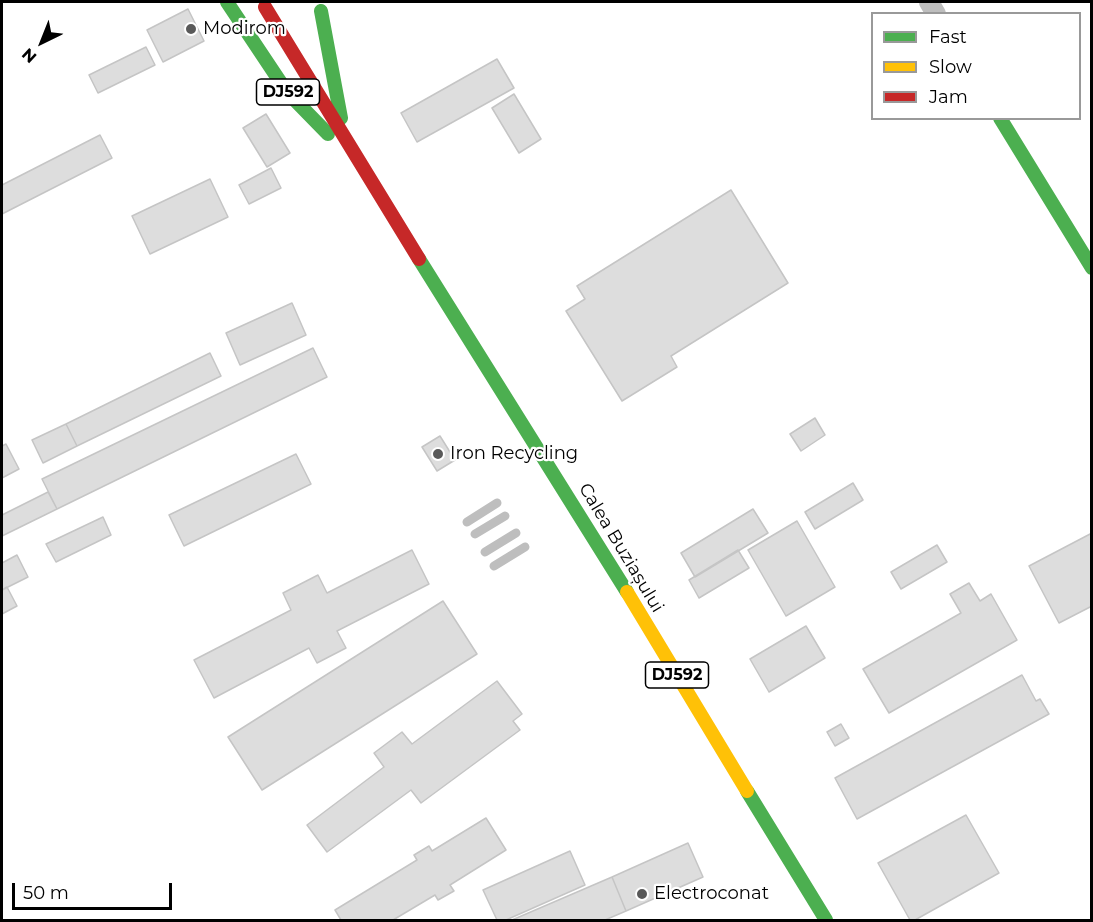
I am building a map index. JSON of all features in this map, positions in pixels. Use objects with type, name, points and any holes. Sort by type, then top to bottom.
[{"type":"main road","name":"DJ592","points":[[227,2],[287,92],[364,171]]},
{"type":"main road","name":"DJ592","points":[[263,4],[278,16],[285,17]]},
{"type":"main road","name":"Calea Buziașului","points":[[263,4],[364,171],[572,502],[826,921]]},
{"type":"main road","name":"DJ592","points":[[308,17],[329,5]]},
{"type":"main road","name":"Calea Buziașului","points":[[329,5],[344,136]]},
{"type":"main road","points":[[1001,120],[1092,268]]},
{"type":"lane","points":[[467,522],[497,503]]},
{"type":"lane","points":[[475,534],[505,516]]},
{"type":"lane","points":[[485,552],[516,533]]},
{"type":"lane","points":[[494,566],[525,547]]},
{"type":"building","points":[[188,9],[204,41],[163,62],[147,30]]},
{"type":"building","points":[[146,47],[155,65],[98,93],[89,75]]},
{"type":"building","points":[[497,59],[514,88],[417,142],[401,113]]},
{"type":"building","points":[[514,94],[541,139],[519,153],[492,108]]},
{"type":"building","points":[[266,114],[290,153],[267,167],[243,128]]},
{"type":"building","points":[[100,135],[112,158],[2,214],[2,185]]},
{"type":"building","points":[[271,168],[281,188],[249,204],[239,185]]},
{"type":"building","points":[[210,179],[228,217],[150,254],[132,216]]},
{"type":"building","points":[[731,190],[788,283],[671,356],[677,367],[622,401],[566,311],[585,299],[577,286]]},
{"type":"building","points":[[292,303],[306,335],[240,365],[226,333]]},
{"type":"building","points":[[313,348],[327,377],[57,509],[42,479]]},
{"type":"building","points":[[210,353],[221,376],[77,446],[66,424]]},
{"type":"building","points":[[815,418],[825,435],[801,451],[790,434]]},
{"type":"building","points":[[66,424],[77,446],[43,463],[32,440]]},
{"type":"building","name":"Iron Recycling","points":[[440,436],[455,460],[437,471],[422,447]]},
{"type":"building","points":[[6,444],[19,469],[2,478],[2,446]]},
{"type":"building","points":[[296,454],[311,484],[184,546],[169,515]]},
{"type":"building","points":[[853,483],[863,500],[815,529],[805,512]]},
{"type":"building","points":[[48,492],[57,509],[2,536],[2,515]]},
{"type":"building","points":[[753,509],[768,533],[695,577],[681,553]]},
{"type":"building","points":[[103,517],[111,535],[56,562],[46,544]]},
{"type":"building","points":[[797,521],[835,587],[786,616],[748,550]]},
{"type":"building","points":[[1092,533],[1092,606],[1059,623],[1029,566]]},
{"type":"building","points":[[937,545],[947,562],[901,589],[891,572]]},
{"type":"building","points":[[412,550],[429,584],[337,631],[346,648],[317,663],[309,648],[214,698],[194,660],[291,610],[283,593],[318,575],[327,593]]},
{"type":"building","points":[[738,550],[749,568],[699,598],[689,580]]},
{"type":"building","points":[[17,555],[28,577],[2,590],[2,563]]},
{"type":"building","points":[[969,583],[980,601],[991,594],[1017,640],[889,713],[863,669],[961,613],[950,594]]},
{"type":"building","points":[[7,587],[17,606],[2,614],[2,590]]},
{"type":"building","points":[[443,601],[477,654],[262,790],[228,737]]},
{"type":"building","points":[[806,626],[825,658],[769,692],[750,659]]},
{"type":"building","points":[[1022,675],[1036,701],[1040,699],[1049,714],[857,819],[835,778]]},
{"type":"building","points":[[497,681],[522,714],[513,721],[520,730],[421,803],[411,790],[327,852],[307,825],[384,767],[374,753],[402,732],[412,744]]},
{"type":"building","points":[[841,724],[849,738],[835,746],[827,732]]},
{"type":"building","points":[[966,815],[999,873],[915,920],[910,920],[878,863]]},
{"type":"building","points":[[486,818],[506,850],[450,885],[454,891],[438,900],[435,895],[393,920],[341,920],[335,910],[417,860],[414,855],[429,846],[432,851]]},
{"type":"building","name":"Electroconat","points":[[688,843],[703,877],[626,911],[612,877]]},
{"type":"building","points":[[570,851],[585,885],[506,920],[497,920],[483,890]]},
{"type":"building","points":[[612,877],[626,911],[605,920],[512,920]]},
{"type":"traffic: fast","points":[[227,2],[287,92],[328,134]]},
{"type":"traffic: fast","points":[[321,11],[341,118]]},
{"type":"traffic: fast","points":[[1001,120],[1092,268]]},
{"type":"traffic: fast","points":[[419,259],[627,592]]},
{"type":"traffic: fast","points":[[747,791],[826,920]]},
{"type":"traffic: slow","points":[[627,592],[747,791]]},
{"type":"traffic: jam","points":[[265,7],[419,259]]},
{"type":"place","name":"Modirom","points":[[191,29]]},
{"type":"place","name":"Iron Recycling","points":[[438,454]]},
{"type":"place","name":"Electroconat","points":[[642,894]]}]
